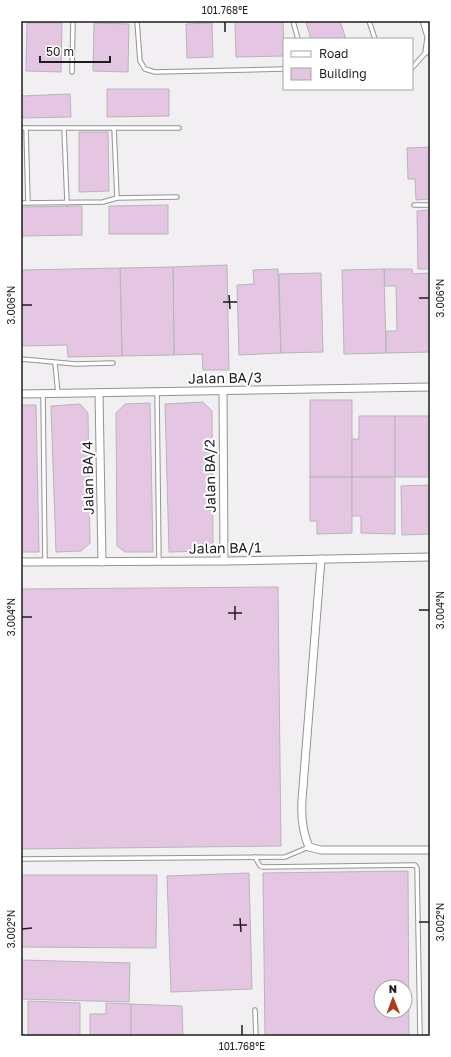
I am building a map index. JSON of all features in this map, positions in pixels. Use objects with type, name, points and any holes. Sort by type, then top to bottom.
[{"type":"street","points":[[424,21],[429,37],[427,51]]},
{"type":"street","name":"Jalan BA/3","points":[[21,394],[430,387]]},
{"type":"street","name":"Jalan BA/2","points":[[223,391],[224,561]]},
{"type":"street","name":"Jalan BA/4","points":[[100,393],[102,562]]},
{"type":"street","name":"Jalan BA/1","points":[[21,562],[159,562],[430,557]]},
{"type":"street","points":[[321,559],[302,800],[301,821],[303,833],[309,847],[321,850],[430,850]]},
{"type":"lane","points":[[72,72],[73,21]]},
{"type":"lane","points":[[137,21],[139,56],[145,69],[155,72],[283,69]]},
{"type":"lane","points":[[293,21],[298,38]]},
{"type":"lane","points":[[369,21],[375,38]]},
{"type":"lane","points":[[413,67],[427,51]]},
{"type":"lane","points":[[21,128],[179,128]]},
{"type":"lane","points":[[26,128],[28,203]]},
{"type":"lane","points":[[64,128],[67,203]]},
{"type":"lane","points":[[114,128],[117,198]]},
{"type":"lane","points":[[21,203],[104,202],[117,198],[177,198]]},
{"type":"lane","points":[[414,205],[430,205]]},
{"type":"lane","points":[[21,359],[55,363],[113,363]]},
{"type":"lane","points":[[55,363],[58,394]]},
{"type":"lane","points":[[157,392],[159,562]]},
{"type":"lane","points":[[43,394],[45,562]]},
{"type":"lane","points":[[21,859],[285,857],[309,847]]},
{"type":"lane","points":[[255,857],[260,866],[263,867],[415,865],[417,868],[420,1036]]},
{"type":"lane","points":[[255,1010],[256,1036]]},
{"type":"building","points":[[235,21],[283,21],[283,56],[236,57]]},
{"type":"building","points":[[312,21],[340,21],[346,38],[311,38],[306,23]]},
{"type":"building","points":[[27,23],[62,23],[61,72],[26,71]]},
{"type":"building","points":[[94,23],[129,24],[128,72],[93,71]]},
{"type":"building","points":[[212,23],[213,57],[187,58],[186,24]]},
{"type":"building","points":[[107,89],[169,89],[169,116],[107,117]]},
{"type":"building","points":[[70,94],[71,117],[21,118],[21,96]]},
{"type":"building","points":[[79,132],[108,132],[109,191],[79,192]]},
{"type":"building","points":[[430,147],[430,199],[416,200],[415,179],[408,179],[407,148]]},
{"type":"building","points":[[168,205],[168,234],[109,234],[109,206]]},
{"type":"building","points":[[82,206],[82,235],[22,236],[22,207]]},
{"type":"building","points":[[430,210],[430,269],[418,269],[417,211]]},
{"type":"building","points":[[227,265],[229,370],[203,370],[202,354],[174,355],[173,267]]},
{"type":"building","points":[[173,267],[174,355],[122,356],[120,268]]},
{"type":"building","points":[[120,268],[122,356],[68,357],[67,345],[21,346],[21,270]]},
{"type":"building","points":[[278,269],[281,353],[239,355],[237,285],[254,284],[253,270]]},
{"type":"building","points":[[384,269],[412,269],[413,274],[430,273],[430,352],[386,353],[386,331],[397,331],[396,286],[385,286]]},
{"type":"building","points":[[384,269],[386,353],[344,354],[342,270]]},
{"type":"building","points":[[321,273],[323,352],[281,353],[279,274]]},
{"type":"building","points":[[310,400],[352,400],[352,477],[310,477]]},
{"type":"building","points":[[203,402],[212,411],[213,543],[203,551],[169,552],[165,404]]},
{"type":"building","points":[[150,403],[153,552],[125,552],[117,546],[116,413],[125,404]]},
{"type":"building","points":[[80,404],[88,413],[90,543],[81,551],[56,552],[51,406]]},
{"type":"building","points":[[21,405],[36,405],[39,552],[21,552]]},
{"type":"building","points":[[359,416],[395,416],[395,477],[352,477],[352,439],[359,439]]},
{"type":"building","points":[[395,416],[430,416],[430,477],[395,477]]},
{"type":"building","points":[[310,477],[352,477],[352,533],[317,534],[317,521],[310,521]]},
{"type":"building","points":[[352,477],[395,477],[395,534],[361,533],[361,516],[352,516]]},
{"type":"building","points":[[430,485],[430,534],[402,535],[401,486]]},
{"type":"building","points":[[278,587],[281,846],[21,849],[21,589]]},
{"type":"building","points":[[408,871],[409,979],[373,979],[373,1019],[409,1019],[409,1036],[265,1036],[263,873]]},
{"type":"building","points":[[249,873],[252,989],[171,992],[167,876]]},
{"type":"building","points":[[21,875],[157,875],[156,948],[21,947]]},
{"type":"building","points":[[21,960],[130,963],[129,1002],[21,999]]},
{"type":"building","points":[[28,1001],[80,1003],[80,1036],[28,1036]]},
{"type":"building","points":[[106,1003],[131,1004],[131,1036],[90,1036],[90,1014],[106,1014]]},
{"type":"building","points":[[131,1004],[182,1006],[183,1036],[131,1036]]}]
